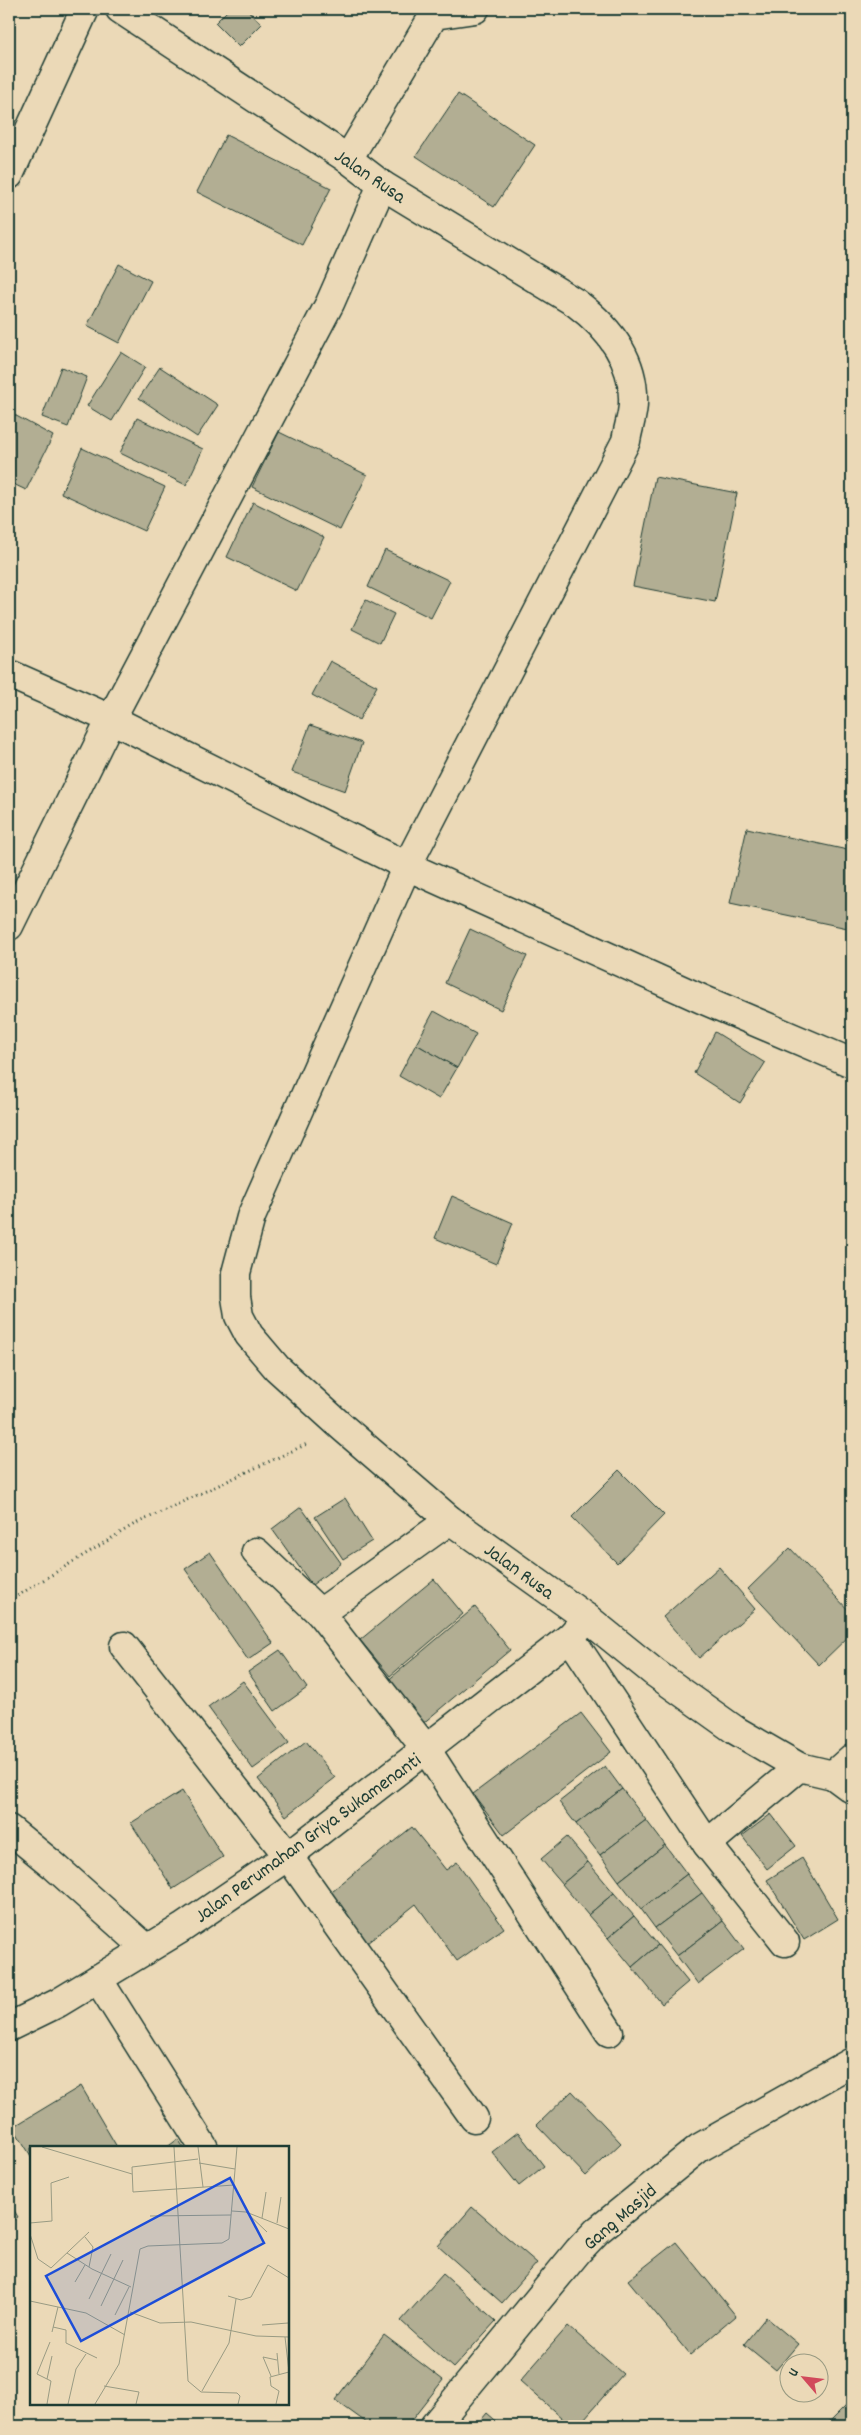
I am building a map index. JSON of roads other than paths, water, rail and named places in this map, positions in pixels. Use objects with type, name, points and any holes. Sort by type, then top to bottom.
[{"type":"street","points":[[9,175],[84,9]]},
{"type":"street","name":"Jalan Rusa","points":[[120,9],[348,159],[382,185],[576,303],[598,319],[618,344],[628,369],[634,402],[626,441],[407,866],[251,1217],[236,1273],[236,1297],[239,1316],[259,1349],[342,1427],[578,1628],[655,1673],[735,1730],[799,1767],[846,1774]]},
{"type":"street","points":[[348,159],[438,12],[475,9]]},
{"type":"street","points":[[9,926],[111,719],[330,303],[382,185]]},
{"type":"street","points":[[9,674],[111,719],[407,866],[704,1000],[852,1063]]},
{"type":"street","points":[[320,1613],[450,1520]]},
{"type":"street","points":[[256,1552],[320,1613],[426,1749],[609,2032]]},
{"type":"street","points":[[578,1628],[707,1844],[785,1942]]},
{"type":"street","name":"Jalan Perumahan Griya Sukamenanti","points":[[9,2027],[58,2003],[98,1980],[146,1948],[182,1928],[288,1856],[578,1628]]},
{"type":"street","points":[[124,1646],[288,1856],[474,2118]]},
{"type":"street","points":[[707,1844],[799,1767]]},
{"type":"street","points":[[9,1829],[53,1865],[146,1948]]},
{"type":"street","points":[[98,1980],[203,2146]]},
{"type":"street","name":"Gang Masjid","points":[[434,2426],[572,2258],[597,2231],[699,2148],[852,2062]]}]
